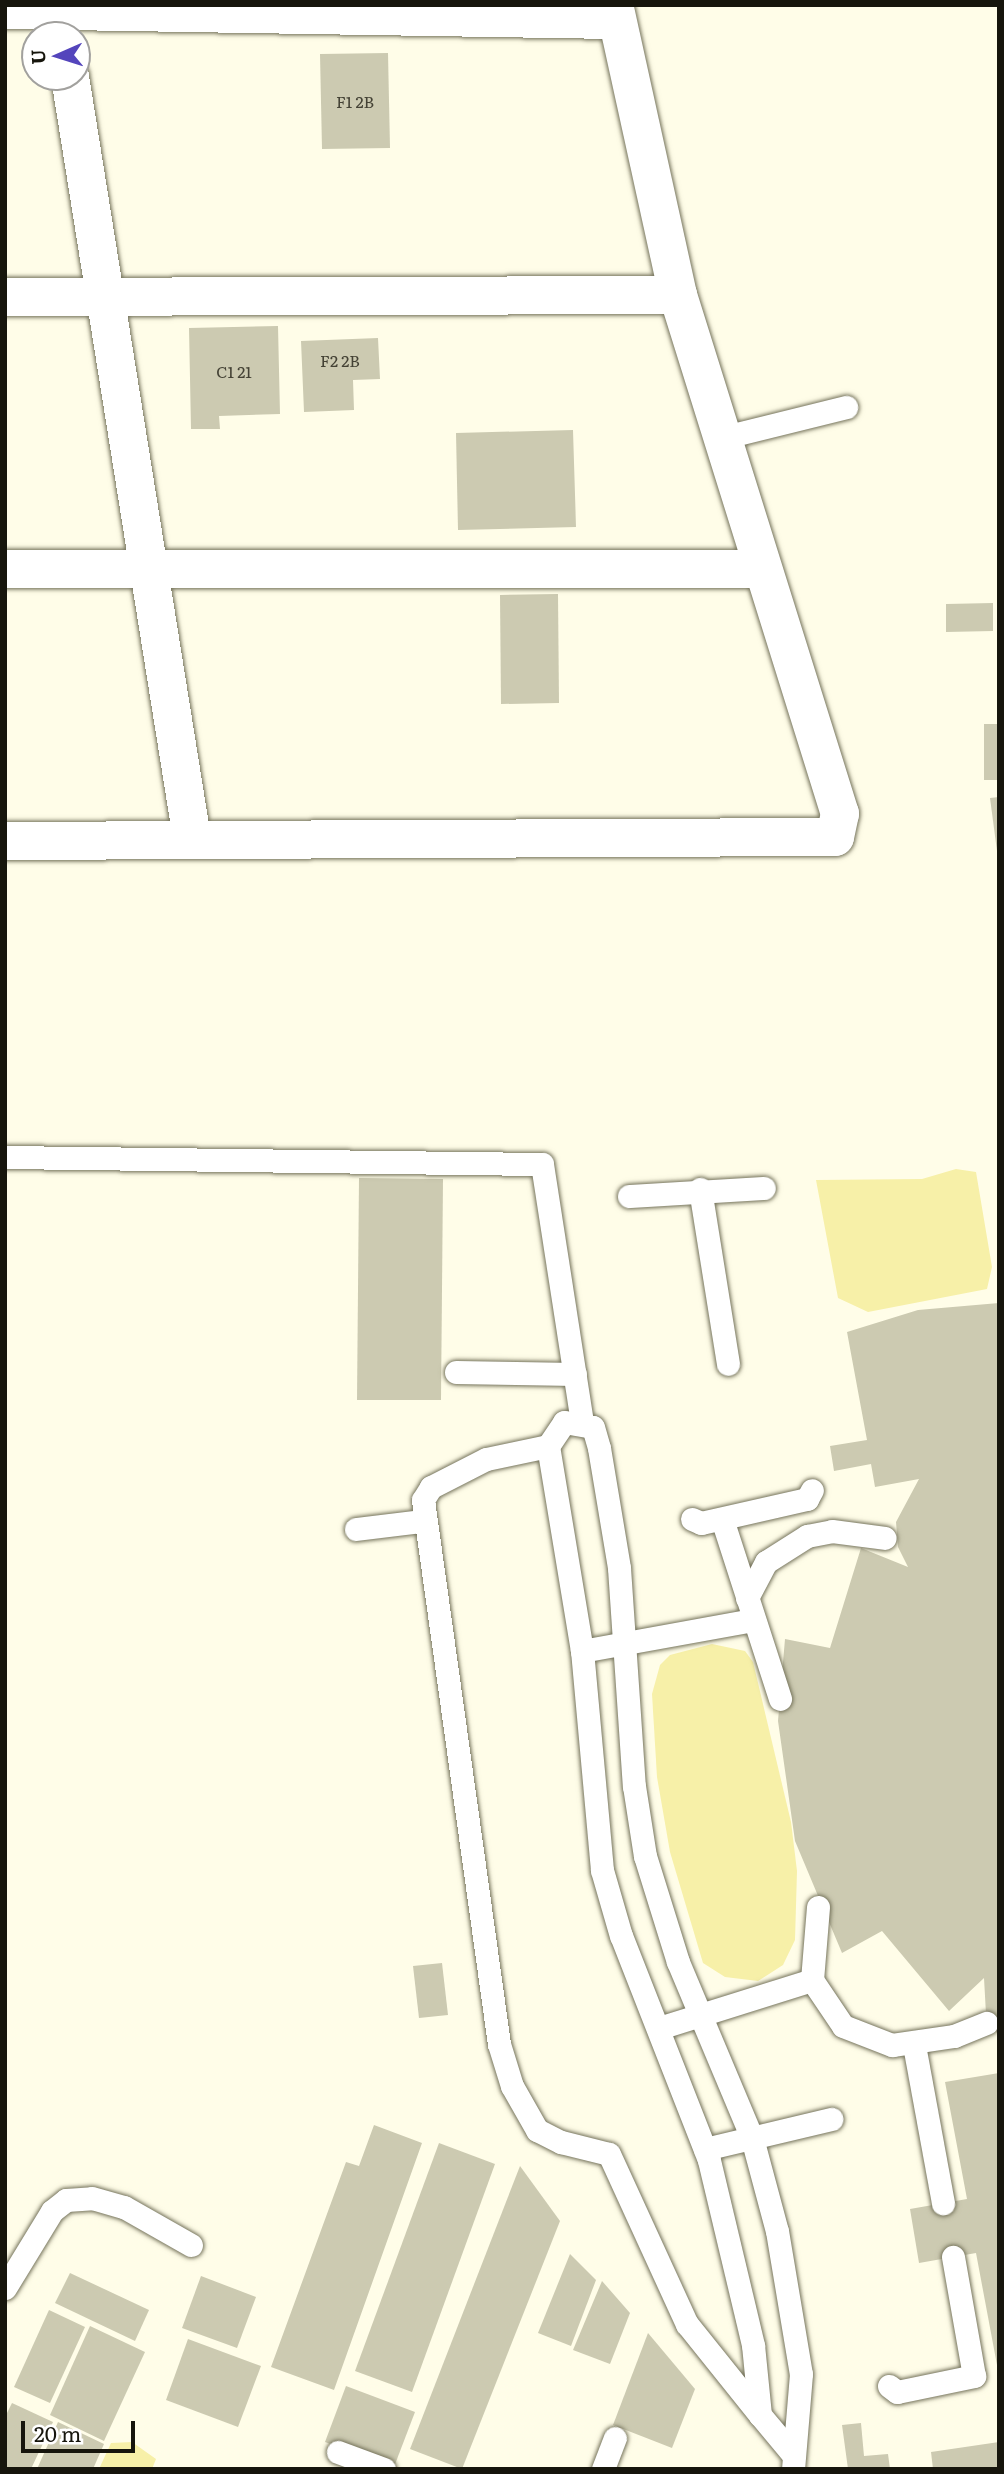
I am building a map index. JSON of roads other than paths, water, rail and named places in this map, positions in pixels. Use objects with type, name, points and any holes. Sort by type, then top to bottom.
[{"type":"street","points":[[5,10],[60,17],[614,13],[678,295],[760,569],[840,814],[840,826],[832,839],[5,841]]},
{"type":"street","points":[[72,91],[192,839]]},
{"type":"street","points":[[5,297],[678,295]]},
{"type":"street","points":[[5,569],[760,569]]},
{"type":"lane","points":[[721,438],[846,407]]},
{"type":"lane","points":[[5,1157],[542,1164],[582,1421]]},
{"type":"lane","points":[[629,1196],[700,1189],[764,1188]]},
{"type":"lane","points":[[700,1189],[728,1364]]},
{"type":"lane","points":[[456,1372],[575,1374]]},
{"type":"lane","points":[[760,2415],[753,2345],[705,2149],[662,2028],[621,1936],[602,1870],[582,1651],[548,1446],[564,1422],[582,1421],[593,1427],[599,1448],[626,1644],[634,1786],[645,1856],[701,2015],[751,2138],[777,2231],[801,2374],[792,2460]]},
{"type":"lane","points":[[548,1446],[486,1459],[431,1487],[423,1500],[422,1521],[484,1958],[499,2044],[512,2086],[537,2130],[561,2142],[609,2154],[687,2324],[760,2415],[792,2460]]},
{"type":"lane","points":[[692,1519],[722,1519],[807,1499],[813,1490]]},
{"type":"lane","points":[[722,1519],[780,1699]]},
{"type":"lane","points":[[369,1527],[422,1521]]},
{"type":"lane","points":[[750,1609],[766,1562],[807,1536],[832,1531],[885,1538]]},
{"type":"lane","points":[[582,1651],[626,1644],[750,1609]]},
{"type":"lane","points":[[818,1907],[812,1980],[843,2026],[871,2041],[914,2045],[986,2023]]},
{"type":"lane","points":[[662,2028],[812,1980]]},
{"type":"lane","points":[[914,2045],[943,2203]]},
{"type":"lane","points":[[705,2149],[831,2119]]},
{"type":"lane","points":[[5,2288],[52,2211],[66,2200],[92,2198],[124,2207],[191,2245]]},
{"type":"lane","points":[[889,2386],[897,2392],[974,2376],[953,2257]]},
{"type":"lane","points":[[603,2469],[615,2438]]},
{"type":"lane","points":[[338,2452],[384,2469]]}]
